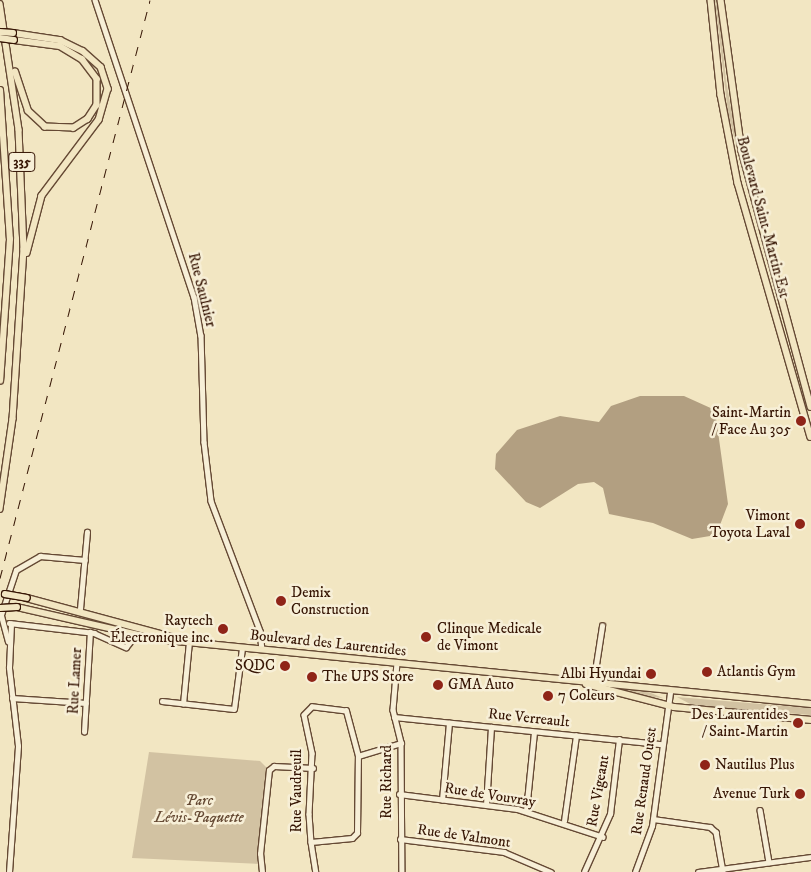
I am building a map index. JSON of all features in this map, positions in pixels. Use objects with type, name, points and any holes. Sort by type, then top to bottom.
[{"type":"highway","points":[[0,90],[10,247],[0,381]]},
{"type":"highway","points":[[0,606],[17,607]]},
{"type":"main road","name":"Boulevard Saint-Martin Est","points":[[711,0],[721,95],[738,182],[811,437]]},
{"type":"main road","name":"Boulevard Saint-Martin Est","points":[[721,0],[731,95],[746,174],[811,407]]},
{"type":"main road","name":"335","points":[[0,4],[10,59],[22,161],[24,265],[13,419],[0,509]]},
{"type":"main road","points":[[0,32],[14,37],[60,46],[82,59],[98,83],[94,112],[70,129],[42,125],[28,111],[10,59]]},
{"type":"main road","points":[[0,38],[55,39],[80,49],[98,64],[108,89],[102,116],[42,196],[24,265]]},
{"type":"main road","name":"Boulevard des Laurentides","points":[[2,593],[80,608],[189,642]]},
{"type":"main road","name":"Boulevard des Laurentides","points":[[17,607],[136,634],[189,642],[584,683],[667,706],[811,720]]},
{"type":"main road","name":"Boulevard des Laurentides","points":[[593,685],[811,704]]},
{"type":"street","name":"Rue Saulnier","points":[[95,0],[194,297],[202,344],[204,442],[213,507],[260,631],[262,649]]},
{"type":"street","points":[[80,608],[88,532]]},
{"type":"street","points":[[9,872],[18,746],[12,698],[9,643],[5,623],[1,615],[8,584],[22,564],[40,556],[85,560]]},
{"type":"street","points":[[5,623],[90,632],[126,647],[136,634]]},
{"type":"street","points":[[9,643],[11,624]]},
{"type":"street","points":[[593,685],[602,626]]},
{"type":"street","name":"Rue Lamer","points":[[84,732],[90,632]]},
{"type":"street","points":[[183,704],[189,642]]},
{"type":"street","points":[[162,701],[234,709],[242,648]]},
{"type":"street","name":"Rue Richard","points":[[397,663],[394,717],[401,743],[399,794],[402,872]]},
{"type":"street","name":"Rue Renaud Ouest","points":[[635,872],[653,819],[670,692]]},
{"type":"street","points":[[12,698],[86,703]]},
{"type":"street","name":"Rue Vaudreuil","points":[[316,872],[310,842],[312,768],[306,709],[346,710],[358,756]]},
{"type":"street","name":"Rue Verreault","points":[[394,717],[662,744]]},
{"type":"street","points":[[442,800],[449,723]]},
{"type":"street","points":[[486,805],[491,727]]},
{"type":"street","points":[[526,811],[534,732]]},
{"type":"street","points":[[564,821],[576,736]]},
{"type":"street","name":"Rue Vigeant","points":[[584,872],[603,837],[610,814],[619,740]]},
{"type":"street","points":[[310,842],[352,838],[356,834],[358,756],[401,743]]},
{"type":"street","points":[[262,872],[260,844],[269,770],[274,766],[312,768]]},
{"type":"street","name":"Rue de Vouvray","points":[[399,794],[526,811],[564,821],[603,837]]},
{"type":"street","points":[[760,810],[769,862]]},
{"type":"street","points":[[653,819],[710,827],[716,832],[723,871]]},
{"type":"street","name":"Rue de Valmont","points":[[400,839],[504,852],[551,872]]},
{"type":"street","points":[[698,872],[723,871],[769,862],[811,857]]},
{"type":"green space","points":[[715,0],[718,0],[726,81],[743,173],[728,113]]},
{"type":"green space","points":[[601,684],[646,691],[663,698],[629,695]]},
{"type":"green space","points":[[677,697],[811,708],[811,715],[694,706]]},
{"type":"green space","name":"Parc Lévis-Paquette","points":[[149,752],[260,761],[269,770],[261,864],[132,858]]},
{"type":"shaded area","points":[[640,396],[684,396],[715,410],[728,504],[720,525],[710,536],[692,539],[653,523],[609,514],[603,488],[594,482],[578,484],[540,508],[526,502],[495,469],[496,454],[517,430],[560,416],[599,422],[611,406]]},
{"type":"railway","points":[[0,578],[150,0]]},
{"type":"place","name":"Saint-Martin / Face Au 305","points":[[801,421]]},
{"type":"place","name":"Vimont Toyota Laval","points":[[800,524]]},
{"type":"place","name":"Demix Construction","points":[[281,601]]},
{"type":"place","name":"Raytech Électronique inc.","points":[[223,629]]},
{"type":"place","name":"Clinque Medicale de Vimont","points":[[426,637]]},
{"type":"place","name":"SQDC","points":[[285,666]]},
{"type":"place","name":"Atlantis Gym","points":[[707,672]]},
{"type":"place","name":"Albi Hyundai","points":[[651,674]]},
{"type":"place","name":"The UPS Store","points":[[312,677]]},
{"type":"place","name":"GMA Auto","points":[[438,685]]},
{"type":"place","name":"7 Coleurs","points":[[548,696]]},
{"type":"place","name":"Des Laurentides / Saint-Martin","points":[[798,723]]},
{"type":"place","name":"Nautilus Plus","points":[[705,765]]},
{"type":"place","name":"Avenue Turk","points":[[800,794]]}]
